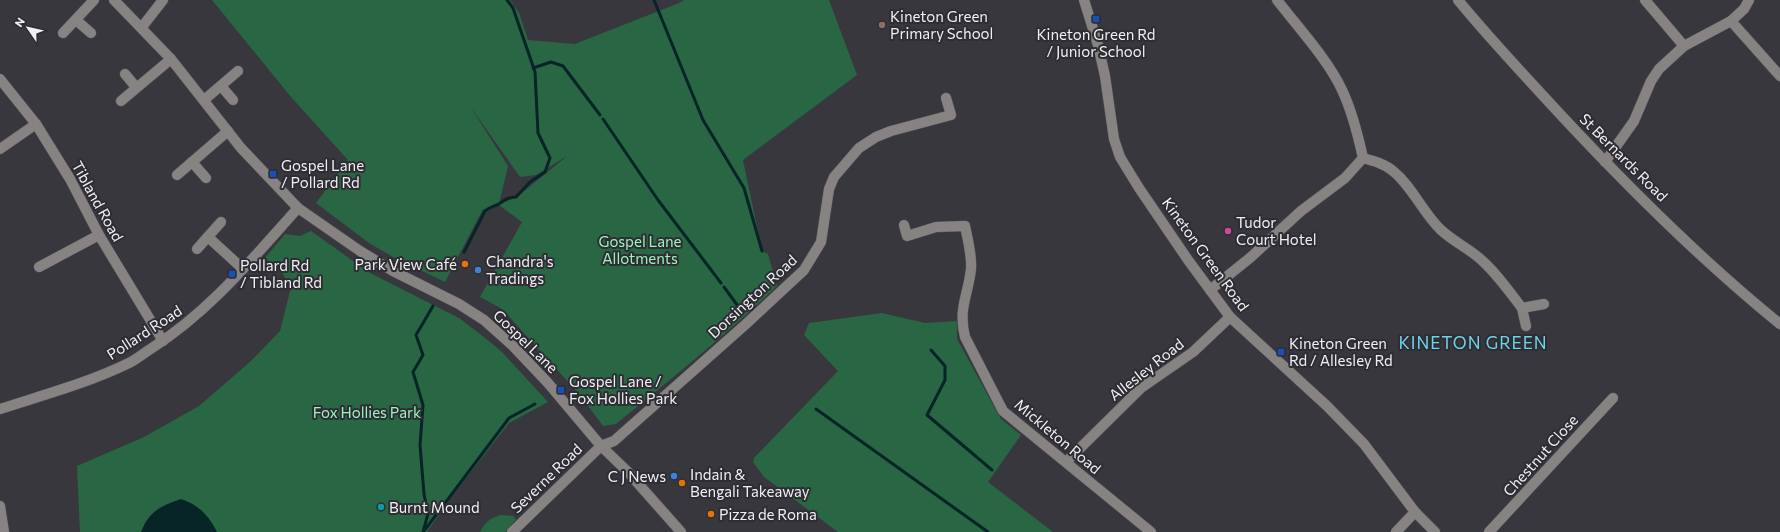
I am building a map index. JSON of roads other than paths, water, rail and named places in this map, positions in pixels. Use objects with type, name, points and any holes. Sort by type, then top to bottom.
[{"type":"street","points":[[63,33],[94,0]]},
{"type":"street","name":"Gospel Lane","points":[[114,0],[142,27],[171,59],[228,131],[298,208],[360,251],[393,271],[459,304],[484,320],[513,346],[548,383],[601,446],[627,471],[682,532]]},
{"type":"street","points":[[142,27],[163,0]]},
{"type":"street","name":"Kineton Green Road","points":[[1084,0],[1098,45],[1105,76],[1114,139],[1120,157],[1139,188],[1230,317],[1327,406],[1364,444],[1416,512],[1435,532]]},
{"type":"street","points":[[1277,0],[1327,65],[1342,89],[1360,144],[1363,158]]},
{"type":"street","name":"St Bernards Road","points":[[1458,0],[1520,71],[1605,162],[1694,248],[1780,324]]},
{"type":"street","points":[[1645,0],[1684,46]]},
{"type":"street","points":[[1605,162],[1634,121],[1651,81],[1659,69],[1684,46],[1731,21],[1744,9],[1749,0]]},
{"type":"street","points":[[76,20],[91,33]]},
{"type":"street","points":[[1731,21],[1779,71]]},
{"type":"street","points":[[121,101],[171,59]]},
{"type":"street","points":[[204,100],[238,71]]},
{"type":"street","points":[[125,74],[136,88]]},
{"type":"street","name":"Tibland Road","points":[[0,79],[36,124],[70,179],[99,235],[163,341]]},
{"type":"street","points":[[221,86],[233,100]]},
{"type":"street","name":"Dorsington Road","points":[[601,446],[614,441],[746,324],[804,270],[821,242],[829,189],[834,177],[859,148],[876,137],[950,115],[946,98]]},
{"type":"street","points":[[0,149],[36,124]]},
{"type":"street","points":[[177,175],[228,131]]},
{"type":"street","points":[[1210,290],[1251,257],[1301,211],[1345,178],[1363,158]]},
{"type":"street","points":[[1363,158],[1379,163],[1392,170],[1401,178],[1432,220],[1459,244],[1487,265],[1522,308],[1526,326]]},
{"type":"street","points":[[192,162],[206,178]]},
{"type":"street","name":"Pollard Road","points":[[0,409],[97,377],[130,362],[163,341],[218,296],[298,208]]},
{"type":"street","points":[[197,249],[220,222]]},
{"type":"street","name":"Mickleton Road","points":[[904,225],[907,236],[936,227],[965,226],[971,259],[962,313],[965,337],[1003,411],[1151,532]]},
{"type":"street","points":[[39,267],[99,235]]},
{"type":"street","points":[[208,237],[242,269]]},
{"type":"street","points":[[1522,308],[1544,304]]},
{"type":"street","name":"Allesley Road","points":[[1066,462],[1141,388],[1193,352],[1230,317]]},
{"type":"street","name":"Chestnut Close","points":[[1489,532],[1613,398]]},
{"type":"street","name":"Severne Road","points":[[512,532],[601,446]]},
{"type":"street","points":[[0,506],[3,531]]},
{"type":"street","points":[[1396,532],[1416,512]]},
{"type":"waterway","points":[[464,252],[485,211],[508,199],[516,197],[530,182],[545,172],[550,158],[538,133],[535,72],[513,8],[507,0]]},
{"type":"waterway","points":[[654,0],[703,120],[744,188],[762,251]]},
{"type":"waterway","points":[[533,68],[551,62],[563,66],[600,115]]},
{"type":"waterway","points":[[603,119],[658,200],[721,283]]},
{"type":"waterway","points":[[724,287],[740,309]]},
{"type":"waterway","points":[[423,532],[428,514],[424,494],[420,445],[423,405],[413,372],[423,355],[416,335],[433,306]]},
{"type":"waterway","points":[[931,350],[945,366],[945,380],[927,415],[992,470]]},
{"type":"waterway","points":[[424,531],[509,418],[535,404]]},
{"type":"waterway","points":[[816,409],[988,532]]},
{"type":"place","name":"Kineton Green Rd / Junior School","points":[[1096,19]]},
{"type":"place","name":"Kineton Green Primary School","points":[[882,25]]},
{"type":"place","name":"Gospel Lane / Pollard Rd","points":[[273,174]]},
{"type":"place","name":"Tudor Court Hotel","points":[[1228,231]]},
{"type":"place","name":"Park View Café","points":[[465,264]]},
{"type":"place","name":"Chandra's Tradings","points":[[478,270]]},
{"type":"place","name":"Pollard Rd / Tibland Rd","points":[[232,274]]},
{"type":"place","name":"Kineton Green Rd / Allesley Rd","points":[[1281,352]]},
{"type":"place","name":"Gospel Lane / Fox Hollies Park","points":[[561,390]]},
{"type":"place","name":"C J News","points":[[674,476]]},
{"type":"place","name":"Indain & Bengali Takeaway","points":[[682,483]]},
{"type":"place","name":"Burnt Mound","points":[[381,507]]},
{"type":"place","name":"Pizza de Roma","points":[[711,514]]},
{"type":"district","name":"KINETON GREEN","points":[[1473,342]]},
{"type":"park label","name":"Gospel Lane Allotments","points":[[640,250]]},
{"type":"park label","name":"Fox Hollies Park","points":[[367,412]]}]
